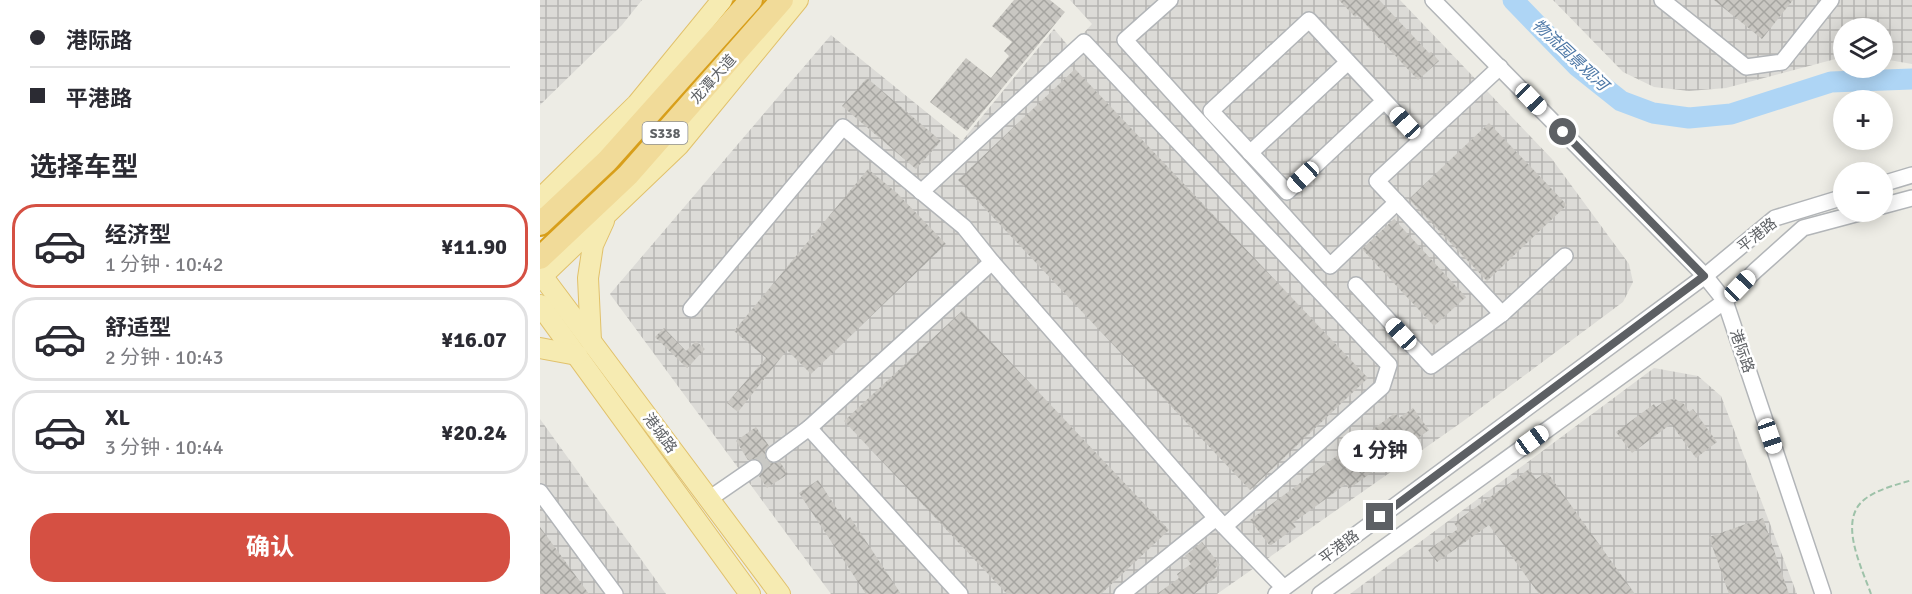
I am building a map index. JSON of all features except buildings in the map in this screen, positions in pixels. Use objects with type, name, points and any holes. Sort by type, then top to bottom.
[{"type":"highway","name":"龙潭大道","points":[[540,225],[607,162],[751,0]]},
{"type":"highway","name":"龙潭大道","points":[[541,271],[782,0]]},
{"type":"main road","points":[[540,199],[637,104],[722,0]]},
{"type":"main road","points":[[541,271],[608,213],[679,145],[798,0]]},
{"type":"main road","points":[[591,342],[588,278],[593,245],[608,213]]},
{"type":"main road","name":"港城路","points":[[541,271],[591,342],[780,594]]},
{"type":"main road","points":[[540,305],[750,594]]},
{"type":"main road","points":[[540,348],[577,355]]},
{"type":"street","points":[[1170,0],[1125,40],[1330,266],[1397,202]]},
{"type":"street","name":"港际路","points":[[1433,0],[1704,276],[1725,301],[1823,594]]},
{"type":"street","points":[[1662,0],[1746,67],[1782,63],[1831,0]]},
{"type":"street","points":[[1384,101],[1287,192],[1211,111],[1309,20],[1421,140]]},
{"type":"street","points":[[921,192],[1084,42],[1389,365],[1382,387],[1220,522],[1122,594]]},
{"type":"street","points":[[1250,153],[1348,62]]},
{"type":"street","points":[[1500,67],[1377,181],[1502,314]]},
{"type":"street","points":[[691,309],[843,127],[964,227],[992,262],[1280,591]]},
{"type":"street","points":[[1893,181],[1912,175]]},
{"type":"street","points":[[1893,203],[1912,198]]},
{"type":"street","name":"平港路","points":[[1280,591],[1704,276],[1775,218],[1833,200]]},
{"type":"street","name":"平港路","points":[[1320,594],[1725,301],[1803,228],[1833,220]]},
{"type":"street","points":[[1356,285],[1431,366],[1502,314],[1565,256]]},
{"type":"street","points":[[774,454],[809,428],[992,262]]},
{"type":"street","points":[[809,428],[960,594]]},
{"type":"street","points":[[709,499],[754,468]]},
{"type":"street","points":[[540,492],[615,594]]},
{"type":"path","points":[[1871,594],[1856,551],[1851,528],[1854,512],[1863,500],[1876,492],[1912,480]]},
{"type":"shaded area","points":[[540,0],[642,0],[622,25],[540,105]]},
{"type":"shaded area","points":[[1070,0],[1400,0],[1552,159],[1629,264],[1633,282],[1623,302],[1462,422],[1217,594],[831,594],[610,294],[831,35],[962,141],[1054,29],[1070,48],[1092,24]]},
{"type":"shaded area","points":[[1553,0],[1912,0],[1912,64],[1893,61],[1893,18],[1833,18],[1833,60],[1726,88],[1689,91],[1654,87],[1623,72]]},
{"type":"shaded area","points":[[1654,368],[1698,376],[1721,396],[1797,594],[1350,594]]},
{"type":"shaded area","points":[[540,419],[666,594],[540,594]]},
{"type":"waterway","name":"物流园景观河","points":[[1513,0],[1577,66],[1621,101],[1653,113],[1689,118],[1731,114],[1831,82],[1912,79]]},
{"type":"tunnel","points":[[754,468],[774,454]]},
{"type":"route","points":[[1380,517],[1704,276],[1563,132]]}]
